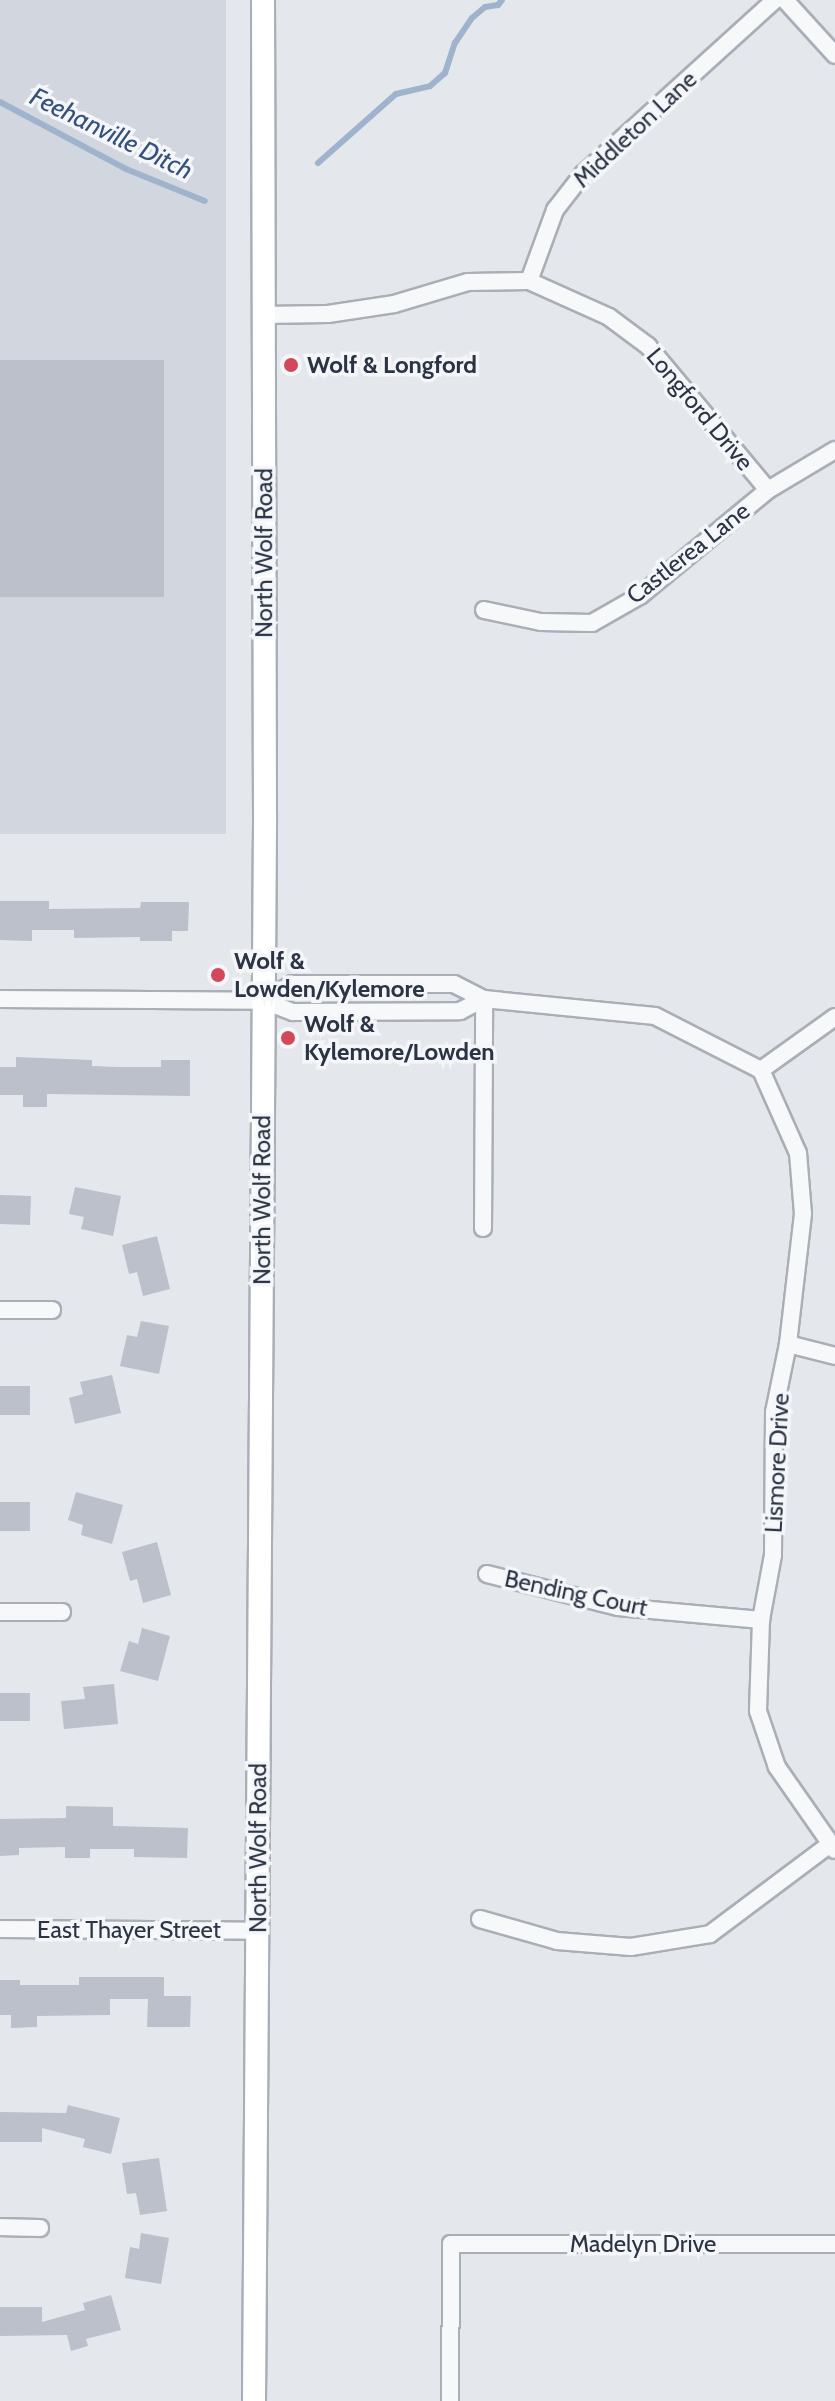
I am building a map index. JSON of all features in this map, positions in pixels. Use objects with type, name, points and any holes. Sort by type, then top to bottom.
[{"type":"main road","name":"North Wolf Road","points":[[254,2401],[264,1001],[263,0]]},
{"type":"street","name":"Middleton Lane","points":[[529,281],[555,210],[583,174],[775,0]]},
{"type":"street","points":[[785,0],[835,55]]},
{"type":"street","name":"Longford Drive","points":[[262,315],[328,314],[394,304],[468,282],[529,281],[609,317],[648,346],[768,490]]},
{"type":"street","name":"Castlerea Lane","points":[[484,610],[541,622],[592,623],[641,595],[768,490],[835,450]]},
{"type":"street","points":[[264,1001],[292,984],[454,984],[484,999],[655,1016],[761,1070],[835,1017]]},
{"type":"street","points":[[0,999],[264,1001],[293,1012],[460,1011],[484,999]]},
{"type":"street","points":[[483,1228],[484,999]]},
{"type":"street","name":"Lismore Drive","points":[[761,1070],[798,1153],[803,1214],[788,1344],[774,1412],[773,1555],[761,1620],[758,1711],[777,1767],[832,1848]]},
{"type":"street","points":[[0,1310],[52,1310]]},
{"type":"street","points":[[788,1344],[835,1356]]},
{"type":"street","name":"Bending Court","points":[[487,1574],[618,1607],[761,1620]]},
{"type":"street","points":[[0,1612],[62,1612]]},
{"type":"street","points":[[480,1919],[557,1941],[631,1947],[710,1934],[832,1848]]},
{"type":"street","name":"East Thayer Street","points":[[0,1929],[258,1931]]},
{"type":"street","points":[[0,2227],[40,2228]]},
{"type":"street","name":"Madelyn Drive","points":[[450,2401],[451,2244],[835,2244]]},
{"type":"shaded area","points":[[0,0],[226,0],[226,834],[0,834]]},
{"type":"building","points":[[0,360],[164,360],[164,597],[0,597]]},
{"type":"building","points":[[0,901],[49,901],[49,909],[140,908],[141,902],[189,902],[188,931],[172,931],[172,941],[140,941],[140,937],[74,938],[74,930],[32,930],[32,941],[0,940]]},
{"type":"building","points":[[16,1057],[92,1060],[92,1066],[117,1067],[161,1067],[161,1060],[190,1060],[190,1096],[47,1094],[47,1107],[23,1107],[23,1095],[0,1095],[0,1067],[16,1067]]},
{"type":"building","points":[[75,1187],[121,1196],[113,1236],[81,1229],[84,1217],[69,1214]]},
{"type":"building","points":[[0,1195],[31,1196],[30,1225],[0,1224]]},
{"type":"building","points":[[157,1236],[170,1289],[143,1296],[137,1272],[129,1274],[122,1245]]},
{"type":"building","points":[[141,1321],[169,1326],[159,1374],[120,1366],[127,1335],[137,1337]]},
{"type":"building","points":[[112,1375],[121,1413],[75,1424],[69,1398],[83,1394],[80,1382]]},
{"type":"building","points":[[0,1386],[30,1386],[30,1415],[0,1415]]},
{"type":"building","points":[[76,1492],[123,1505],[112,1544],[81,1535],[83,1525],[68,1520]]},
{"type":"building","points":[[0,1502],[30,1502],[30,1531],[0,1531]]},
{"type":"building","points":[[157,1542],[171,1595],[143,1603],[137,1579],[130,1581],[122,1552]]},
{"type":"building","points":[[142,1628],[170,1636],[158,1681],[120,1671],[129,1641],[138,1644]]},
{"type":"building","points":[[114,1684],[118,1724],[64,1729],[61,1701],[85,1699],[83,1687]]},
{"type":"building","points":[[0,1693],[30,1693],[30,1721],[0,1721]]},
{"type":"building","points":[[66,1806],[113,1807],[113,1826],[188,1828],[187,1858],[134,1857],[134,1849],[90,1849],[90,1858],[65,1858],[65,1847],[19,1848],[19,1855],[0,1856],[0,1819],[66,1818]]},
{"type":"building","points":[[79,1977],[164,1977],[164,1996],[191,1996],[190,2027],[147,2027],[148,1999],[110,1999],[110,2015],[37,2016],[37,2027],[11,2028],[11,2015],[0,2015],[0,1980],[20,1980],[20,1985],[79,1985]]},
{"type":"building","points":[[68,2105],[120,2118],[111,2154],[83,2147],[85,2139],[42,2128],[42,2142],[0,2142],[0,2112],[66,2113]]},
{"type":"building","points":[[159,2158],[167,2211],[140,2215],[136,2193],[127,2194],[122,2163]]},
{"type":"building","points":[[141,2233],[169,2238],[161,2284],[125,2278],[130,2247],[139,2249]]},
{"type":"building","points":[[111,2295],[121,2330],[86,2339],[88,2346],[71,2351],[67,2335],[0,2336],[0,2307],[42,2307],[42,2322],[85,2310],[83,2303]]},
{"type":"waterway","name":"Feehanville Ditch","points":[[318,163],[396,94],[430,86],[445,73],[455,43],[472,18],[485,7],[498,5],[502,0]]},
{"type":"waterway","name":"Feehanville Ditch","points":[[0,102],[126,169],[205,201]]},
{"type":"place","name":"Wolf & Longford","points":[[291,365]]},
{"type":"place","name":"Wolf & Lowden/Kylemore","points":[[218,975]]},
{"type":"place","name":"Wolf & Kylemore/Lowden","points":[[288,1038]]}]
